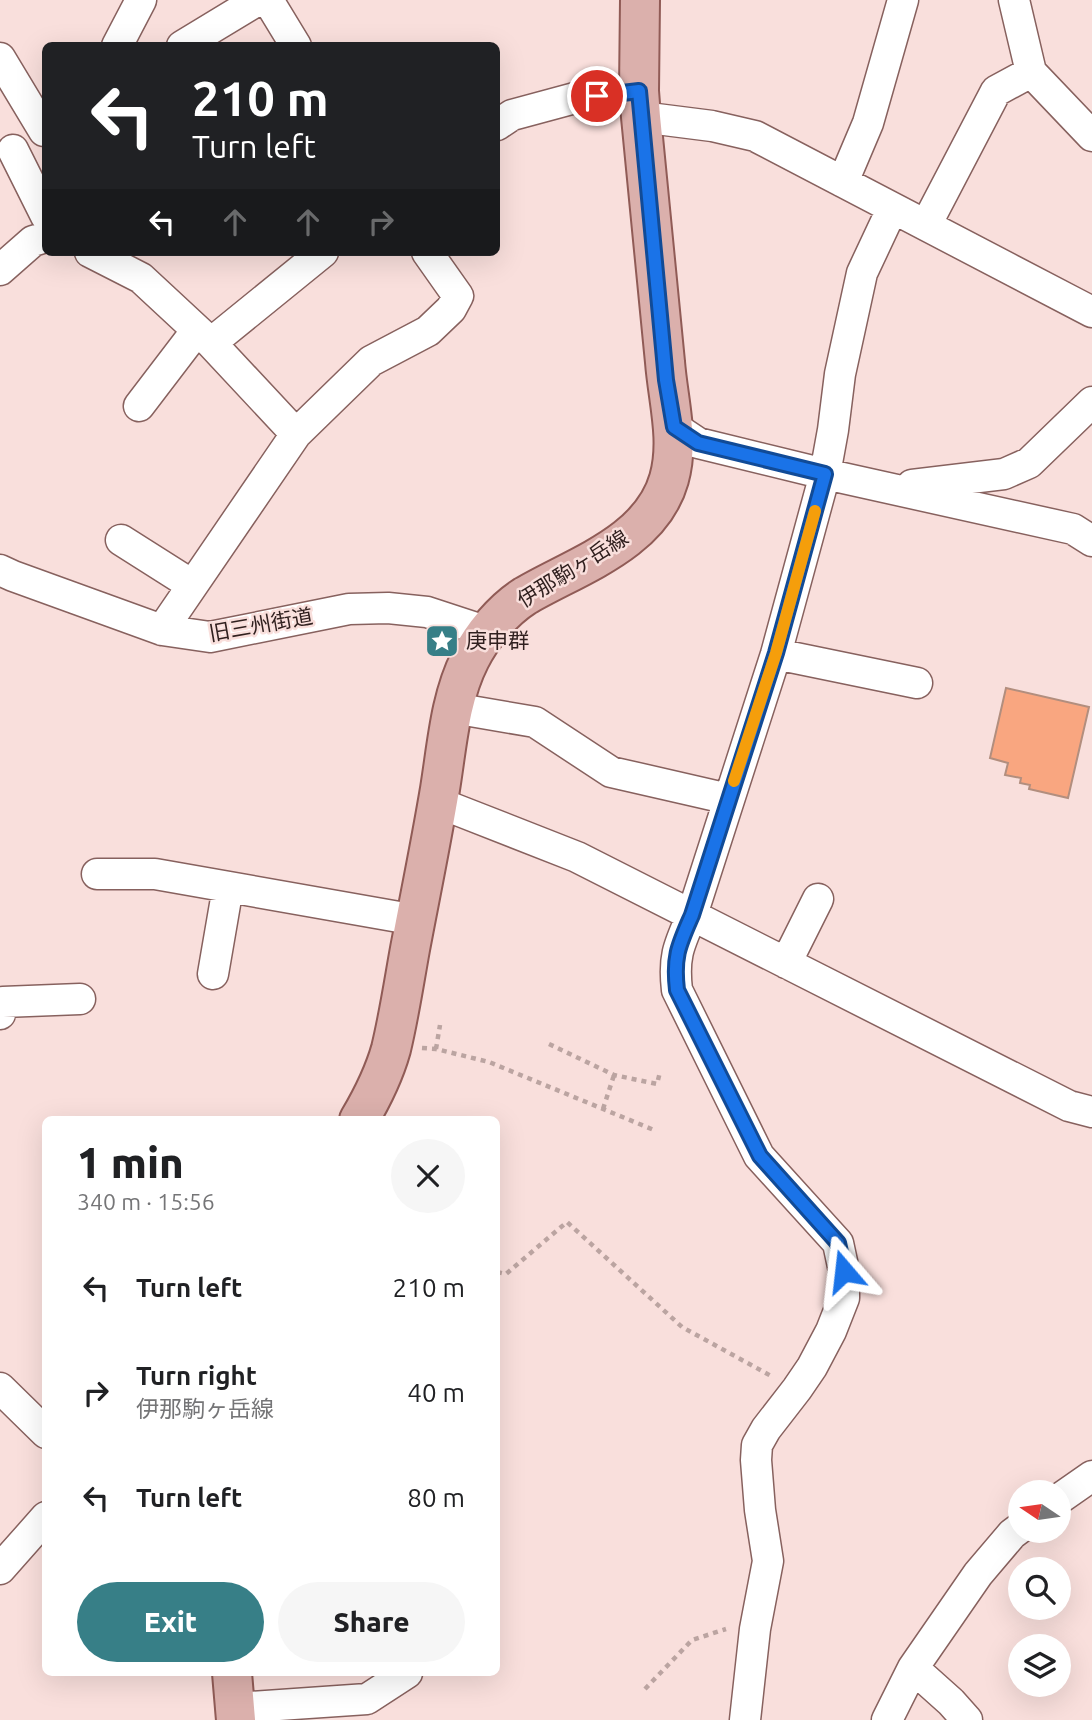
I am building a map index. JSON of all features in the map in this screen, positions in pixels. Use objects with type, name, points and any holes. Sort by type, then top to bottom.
[{"type":"main road","name":"伊那駒ヶ岳線","points":[[361,1116],[373,1095],[390,1050],[453,708],[471,657],[507,610],[524,597],[595,559],[633,533],[659,501],[668,482],[674,458],[674,427],[666,380],[640,104],[640,0]]},
{"type":"street","points":[[119,42],[141,0]]},
{"type":"street","points":[[188,42],[258,0]]},
{"type":"street","points":[[268,0],[294,42]]},
{"type":"street","points":[[843,182],[868,123],[903,0]]},
{"type":"street","points":[[1014,0],[1031,72],[1092,136]]},
{"type":"street","points":[[0,58],[42,125]]},
{"type":"street","points":[[926,225],[996,90],[1031,72]]},
{"type":"street","points":[[500,123],[512,115],[575,98],[640,104],[755,136],[1092,312]]},
{"type":"street","points":[[42,132],[6,153],[42,210]]},
{"type":"street","points":[[745,1720],[755,1629],[768,1561],[758,1485],[757,1444],[797,1389],[831,1331],[844,1298],[844,1271],[838,1243],[760,1156],[677,990],[675,970],[678,948],[692,915],[776,653],[825,474],[840,374],[862,273],[892,209]]},
{"type":"street","points":[[0,270],[33,241],[42,238]]},
{"type":"street","points":[[98,256],[142,278],[204,336],[296,434]]},
{"type":"street","points":[[139,406],[204,336],[317,256]]},
{"type":"street","points":[[162,630],[296,434],[371,361],[428,331],[451,309],[458,296],[430,256]]},
{"type":"street","points":[[890,488],[1004,474],[1029,463],[1092,402]]},
{"type":"street","points":[[674,427],[698,443],[1073,529],[1092,541]]},
{"type":"street","points":[[121,540],[192,584]]},
{"type":"street","name":"旧三州街道","points":[[0,570],[162,630],[210,636],[349,609],[388,608],[427,612],[488,632]]},
{"type":"street","points":[[776,653],[918,683]]},
{"type":"street","points":[[453,708],[535,722],[611,772],[729,799]]},
{"type":"street","points":[[437,805],[452,808],[577,858],[1069,1106],[1092,1112]]},
{"type":"street","points":[[97,874],[155,874],[416,920]]},
{"type":"street","points":[[212,974],[228,887]]},
{"type":"street","points":[[786,963],[818,900]]},
{"type":"street","points":[[0,1014],[3,1002],[80,999]]},
{"type":"street","points":[[0,1388],[42,1429]]},
{"type":"street","points":[[1071,1491],[1092,1476]]},
{"type":"street","points":[[0,1569],[42,1522]]},
{"type":"street","points":[[887,1720],[913,1668],[978,1574],[1008,1539]]},
{"type":"street","points":[[913,1668],[967,1720]]},
{"type":"street","points":[[235,1700],[367,1699],[402,1676]]},
{"type":"path","points":[[436,1049],[440,1025]]},
{"type":"path","points":[[549,1044],[614,1074],[657,1084],[660,1072]]},
{"type":"path","points":[[390,1050],[406,1047],[436,1049],[489,1062],[654,1130]]},
{"type":"path","points":[[603,1109],[614,1074]]},
{"type":"path","points":[[500,1273],[506,1274],[567,1222],[682,1327],[797,1389]]},
{"type":"path","points":[[645,1689],[692,1640],[723,1629],[755,1629]]},
{"type":"building","points":[[1006,688],[1089,707],[1068,798],[1029,789],[1030,785],[1020,783],[1021,778],[1005,775],[1008,763],[990,758]]},
{"type":"slow traffic","points":[[734,781],[776,653],[815,511]]},
{"type":"place","name":"庚申群","points":[[442,641]]},
{"type":"route","points":[[597,96],[639,91],[666,380],[674,427],[698,443],[825,474],[776,653],[692,915],[678,948],[675,970],[677,990],[760,1156],[838,1243],[844,1271]]}]
